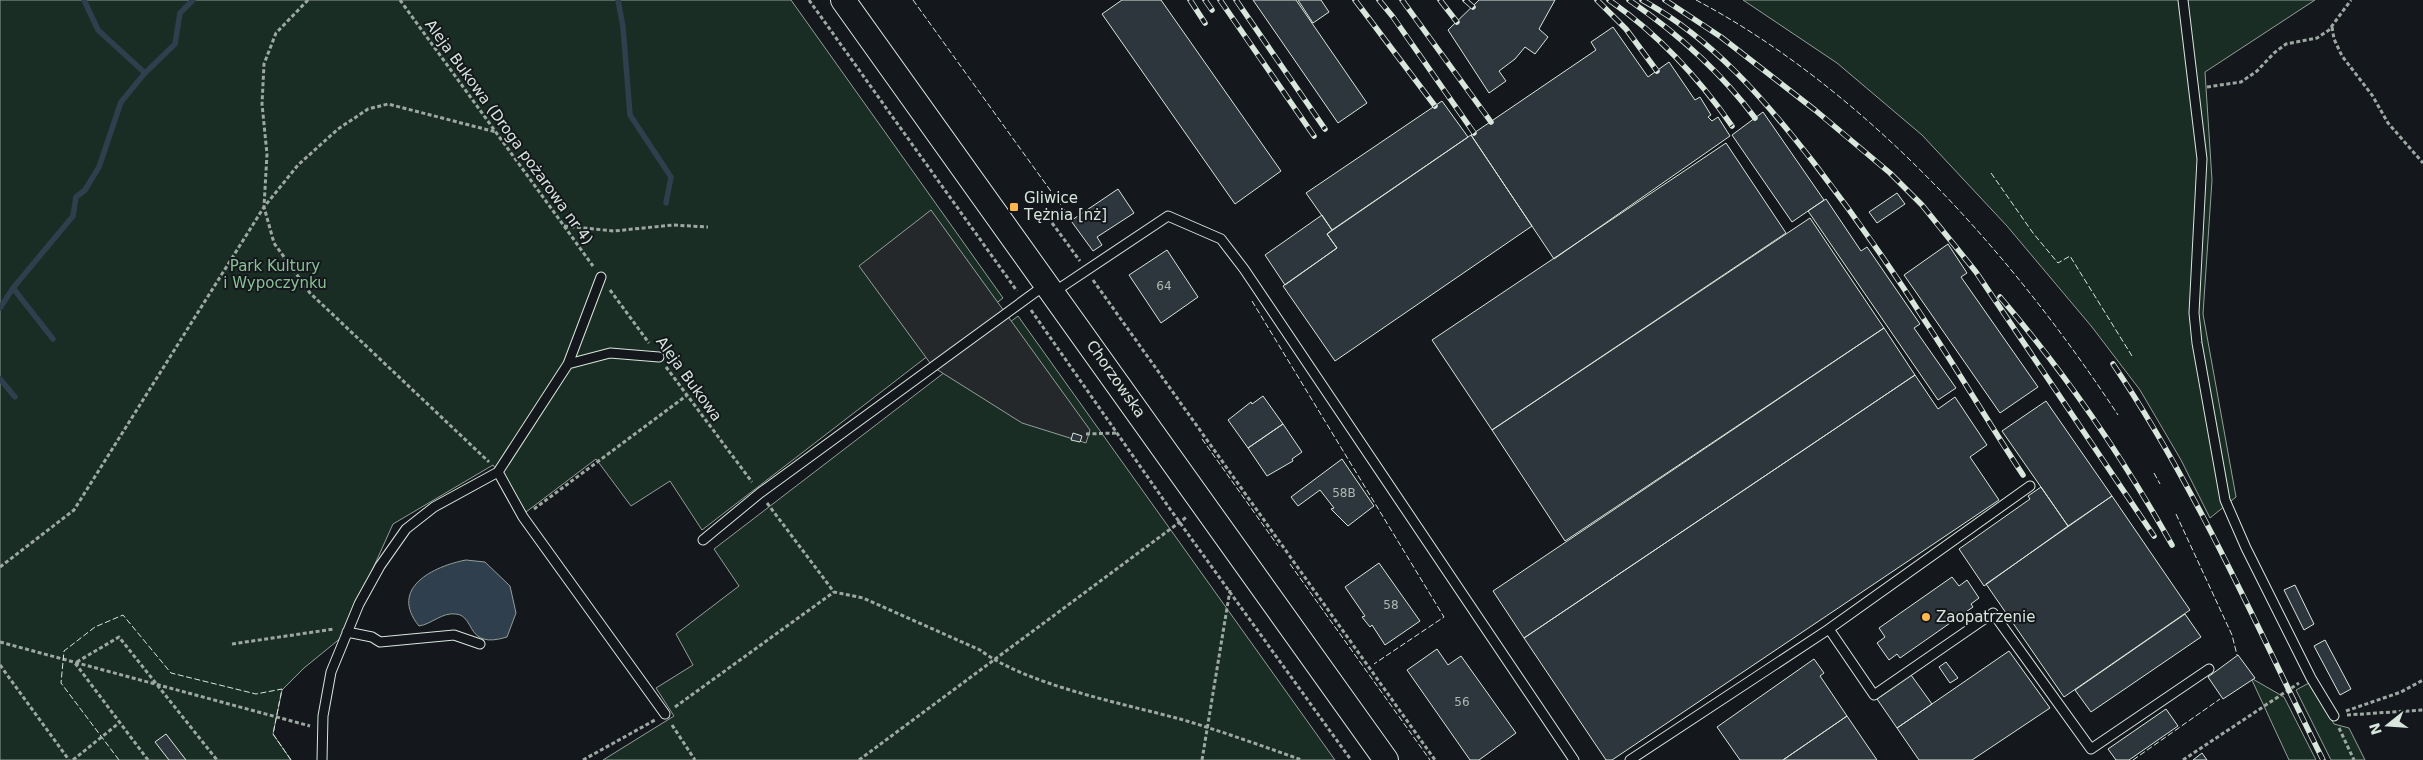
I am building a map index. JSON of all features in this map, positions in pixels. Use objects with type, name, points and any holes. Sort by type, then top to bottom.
[{"type":"main road","name":"Chorzowska","points":[[843,0],[1386,760]]},
{"type":"lane","points":[[2183,0],[2202,159],[2194,313],[2197,343],[2225,500],[2246,548],[2311,678],[2334,716]]},
{"type":"lane","points":[[703,540],[760,493],[1024,300],[1086,270],[1168,216],[1221,240],[1244,269],[1574,760]]},
{"type":"lane","points":[[322,760],[322,730],[326,693],[331,672],[359,604],[380,566],[406,529],[434,507],[498,472],[568,364],[601,277]]},
{"type":"lane","points":[[568,364],[610,353],[659,357]]},
{"type":"lane","points":[[498,472],[523,517],[666,714]]},
{"type":"lane","points":[[1630,760],[1830,629],[2030,486]]},
{"type":"lane","points":[[1830,629],[1874,695],[1993,613],[2091,749],[2209,668]]},
{"type":"lane","points":[[348,629],[372,637],[380,642],[454,635],[480,644]]},
{"type":"path","points":[[308,0],[276,33],[264,64],[262,104],[267,154],[264,208],[274,242],[310,293],[481,452],[498,472]]},
{"type":"path","name":"Aleja Bukowa (Droga pożarowa nr 4)","points":[[400,0],[601,277]]},
{"type":"path","points":[[809,0],[1351,760]]},
{"type":"path","points":[[2195,88],[2242,82],[2258,71],[2274,53],[2286,44],[2317,38],[2332,26],[2351,0]]},
{"type":"path","points":[[2332,26],[2334,39],[2342,56],[2372,95],[2388,123],[2423,163]]},
{"type":"path","points":[[0,567],[74,510],[264,208],[298,165],[338,129],[368,109],[388,104],[496,132]]},
{"type":"path","points":[[1052,223],[1435,760]]},
{"type":"path","points":[[564,226],[614,230],[673,225],[708,227]]},
{"type":"path","name":"Aleja Bukowa","points":[[601,277],[686,396],[834,592]]},
{"type":"path","points":[[523,517],[686,396]]},
{"type":"path","points":[[1086,434],[1117,433]]},
{"type":"path","points":[[860,760],[1189,516]]},
{"type":"path","points":[[1202,760],[1230,590]]},
{"type":"path","points":[[582,760],[666,714],[834,592],[863,598],[980,650],[994,661],[1056,685],[1207,726],[1302,760]]},
{"type":"path","points":[[232,644],[348,629]]},
{"type":"path","points":[[75,663],[119,637],[160,686],[217,760]]},
{"type":"path","points":[[0,642],[322,730]]},
{"type":"path","points":[[75,663],[148,760]]},
{"type":"path","points":[[0,665],[69,760]]},
{"type":"path","points":[[2183,760],[2279,695],[2311,678]]},
{"type":"path","points":[[2334,716],[2401,692],[2423,680]]},
{"type":"path","points":[[2334,716],[2423,710]]},
{"type":"path","points":[[666,714],[695,760]]},
{"type":"path","points":[[2334,716],[2354,760]]},
{"type":"path","points":[[73,760],[119,723]]},
{"type":"green space","name":"Park Kultury i Wypoczynku","points":[[0,0],[791,0],[1003,298],[702,530],[670,481],[631,506],[596,459],[526,512],[493,465],[393,524],[342,637],[304,668],[282,690],[273,734],[291,760],[0,760]]},
{"type":"green space","points":[[1743,0],[2315,0],[2205,72],[2212,180],[2203,314],[2236,497],[2210,518],[2181,460],[2140,390],[2092,327],[2007,226],[1922,135],[1837,63]]},
{"type":"green space","points":[[1018,316],[1335,760],[603,760],[674,716],[656,688],[693,665],[676,634],[739,586],[714,549]]},
{"type":"green space","points":[[2251,678],[2284,697],[2316,760],[2289,760]]},
{"type":"green space","points":[[2309,683],[2334,724],[2349,728],[2365,760],[2331,760],[2296,690]]},
{"type":"shaded area","points":[[931,210],[1090,430],[1086,443],[1022,423],[933,367],[859,266]]},
{"type":"water","points":[[466,560],[485,562],[510,586],[516,613],[507,637],[494,640],[484,639],[473,631],[467,620],[456,614],[442,616],[419,626],[411,612],[409,600],[412,590],[419,581],[441,568]]},
{"type":"building","points":[[1122,0],[1161,0],[1281,171],[1235,204],[1102,14]]},
{"type":"building","points":[[1253,0],[1296,0],[1367,103],[1338,123]]},
{"type":"building","points":[[1298,0],[1321,0],[1329,12],[1313,23]]},
{"type":"building","points":[[1479,0],[1555,0],[1539,29],[1548,37],[1535,54],[1525,47],[1515,59],[1499,71],[1506,81],[1489,93],[1448,30]]},
{"type":"building","points":[[1613,27],[1648,77],[1669,62],[1695,100],[1700,97],[1711,115],[1708,117],[1712,121],[1718,117],[1730,136],[1554,259],[1471,135],[1596,50],[1591,42]]},
{"type":"building","points":[[1442,101],[1468,137],[1332,230],[1306,193]]},
{"type":"building","points":[[1763,112],[1824,200],[1792,222],[1732,135]]},
{"type":"building","points":[[1471,135],[1532,226],[1335,361],[1283,286],[1337,248],[1327,234]]},
{"type":"building","points":[[1726,143],[1786,233],[1492,430],[1432,340]]},
{"type":"building","points":[[1118,189],[1134,213],[1097,237],[1102,245],[1093,251],[1069,218],[1072,220]]},
{"type":"building","points":[[1897,193],[1905,204],[1877,223],[1869,212]]},
{"type":"building","points":[[1826,199],[1861,251],[1867,247],[1920,324],[1914,328],[1956,388],[1938,400],[1808,211]]},
{"type":"building","points":[[1322,215],[1332,230],[1327,234],[1337,248],[1285,285],[1265,255]]},
{"type":"building","points":[[1810,218],[1884,328],[1565,541],[1492,430]]},
{"type":"building","points":[[1948,244],[1967,273],[1961,277],[2038,387],[2000,413],[1904,275]]},
{"type":"building","points":[[1167,250],[1198,297],[1161,323],[1129,275]]},
{"type":"building","points":[[1884,328],[1915,375],[1524,638],[1493,591]]},
{"type":"building","points":[[1915,375],[1938,409],[1955,397],[1987,445],[1970,457],[1999,500],[1612,760],[1606,760],[1524,638]]},
{"type":"building","points":[[1263,396],[1283,424],[1248,448],[1228,420],[1251,402],[1252,404]]},
{"type":"building","points":[[2046,401],[2112,496],[2068,526],[2002,431]]},
{"type":"building","points":[[1283,424],[1302,452],[1292,459],[1293,461],[1267,476],[1248,448]]},
{"type":"building","points":[[1073,433],[1082,436],[1080,442],[1071,440]]},
{"type":"building","points":[[1342,459],[1374,506],[1348,526],[1331,509],[1334,508],[1320,490],[1298,506],[1291,497]]},
{"type":"building","points":[[2041,487],[2068,526],[1984,586],[1959,549],[2030,499],[2028,496]]},
{"type":"building","points":[[2112,496],[2190,610],[2064,697],[1986,584]]},
{"type":"building","points":[[1379,563],[1420,621],[1385,645],[1372,625],[1370,627],[1362,617],[1365,616],[1345,587]]},
{"type":"building","name":"Zaopatrzenie","points":[[1952,577],[1959,586],[1967,580],[1979,598],[1971,604],[1973,607],[1900,658],[1897,654],[1889,660],[1877,643],[1885,637],[1879,628]]},
{"type":"building","points":[[2295,585],[2314,624],[2304,630],[2284,590]]},
{"type":"building","points":[[2185,614],[2201,637],[2091,712],[2075,690]]},
{"type":"building","points":[[2325,640],[2351,689],[2340,695],[2314,646]]},
{"type":"building","points":[[1437,649],[1448,665],[1461,656],[1516,733],[1479,760],[1470,760],[1407,670]]},
{"type":"building","points":[[2009,651],[2050,708],[1972,760],[1919,760],[1897,728]]},
{"type":"building","points":[[2238,655],[2255,678],[2223,699],[2208,677]]},
{"type":"building","points":[[1814,659],[1824,673],[1820,676],[1847,716],[1783,760],[1740,760],[1717,727]]},
{"type":"building","points":[[1946,662],[1958,678],[1950,683],[1939,667]]},
{"type":"building","points":[[1911,675],[1932,704],[1897,728],[1877,699]]},
{"type":"building","points":[[2166,709],[2178,726],[2129,760],[2116,760],[2108,749]]},
{"type":"building","points":[[1847,716],[1877,760],[1783,760]]},
{"type":"building","points":[[166,734],[186,760],[169,760],[155,742]]},
{"type":"building","points":[[2202,753],[2207,760],[2193,760]]},
{"type":"waterway","points":[[84,0],[98,30],[145,73]]},
{"type":"waterway","points":[[0,308],[13,288],[73,216],[76,197],[85,190],[99,167],[121,102],[145,73],[175,44],[180,13],[193,0]]},
{"type":"waterway","points":[[618,0],[623,27],[630,115],[671,177],[666,203]]},
{"type":"waterway","points":[[13,288],[53,339]]},
{"type":"waterway","points":[[0,379],[15,397]]},
{"type":"railway","points":[[1190,0],[1205,23]]},
{"type":"railway","points":[[1205,0],[1212,10]]},
{"type":"railway","points":[[1220,0],[1314,136]]},
{"type":"railway","points":[[1236,0],[1325,129]]},
{"type":"railway","points":[[1355,0],[1435,106]]},
{"type":"railway","points":[[1379,0],[1393,17],[1474,133]]},
{"type":"railway","points":[[1402,0],[1491,122]]},
{"type":"railway","points":[[1440,0],[1457,22]]},
{"type":"railway","points":[[1465,0],[1473,7]]},
{"type":"railway","points":[[1597,0],[1626,29],[1657,71]]},
{"type":"railway","points":[[1609,0],[1644,27],[1676,57],[1705,90],[1732,126]]},
{"type":"railway","points":[[1629,0],[1681,39],[1727,84],[1755,118]]},
{"type":"railway","points":[[1642,0],[1692,33],[1714,52],[1736,72],[1795,139],[1844,202],[1886,263],[2023,475]]},
{"type":"railway","points":[[1665,0],[1721,37],[1815,110],[1890,173],[1922,205],[1976,272],[2154,536]]},
{"type":"railway","points":[[2000,297],[2071,386],[2092,416],[2133,479],[2172,545]]},
{"type":"railway","points":[[2113,364],[2143,410],[2198,508],[2250,609],[2323,760]]},
{"type":"fence","points":[[913,0],[1071,219]]},
{"type":"fence","points":[[1696,0],[1759,37],[1819,80],[1877,129],[1931,181],[1983,237],[2032,295],[2077,355],[2118,415]]},
{"type":"fence","points":[[1991,173],[2033,233],[2058,263],[2070,256],[2132,356]]},
{"type":"fence","points":[[1252,301],[1444,617],[1374,664]]},
{"type":"fence","points":[[1202,439],[1278,546]]},
{"type":"fence","points":[[2154,473],[2160,484]]},
{"type":"fence","points":[[2176,514],[2232,635],[2237,655]]},
{"type":"fence","points":[[1290,564],[1430,760]]},
{"type":"fence","points":[[119,760],[61,683],[64,651],[95,627],[123,615],[171,673],[256,694],[282,689],[273,734],[291,760]]},
{"type":"fence","points":[[2133,760],[2220,699]]},
{"type":"place","name":"Gliwice Tężnia [nż]","points":[[1014,207]]},
{"type":"place","name":"Zaopatrzenie","points":[[1926,617]]}]
